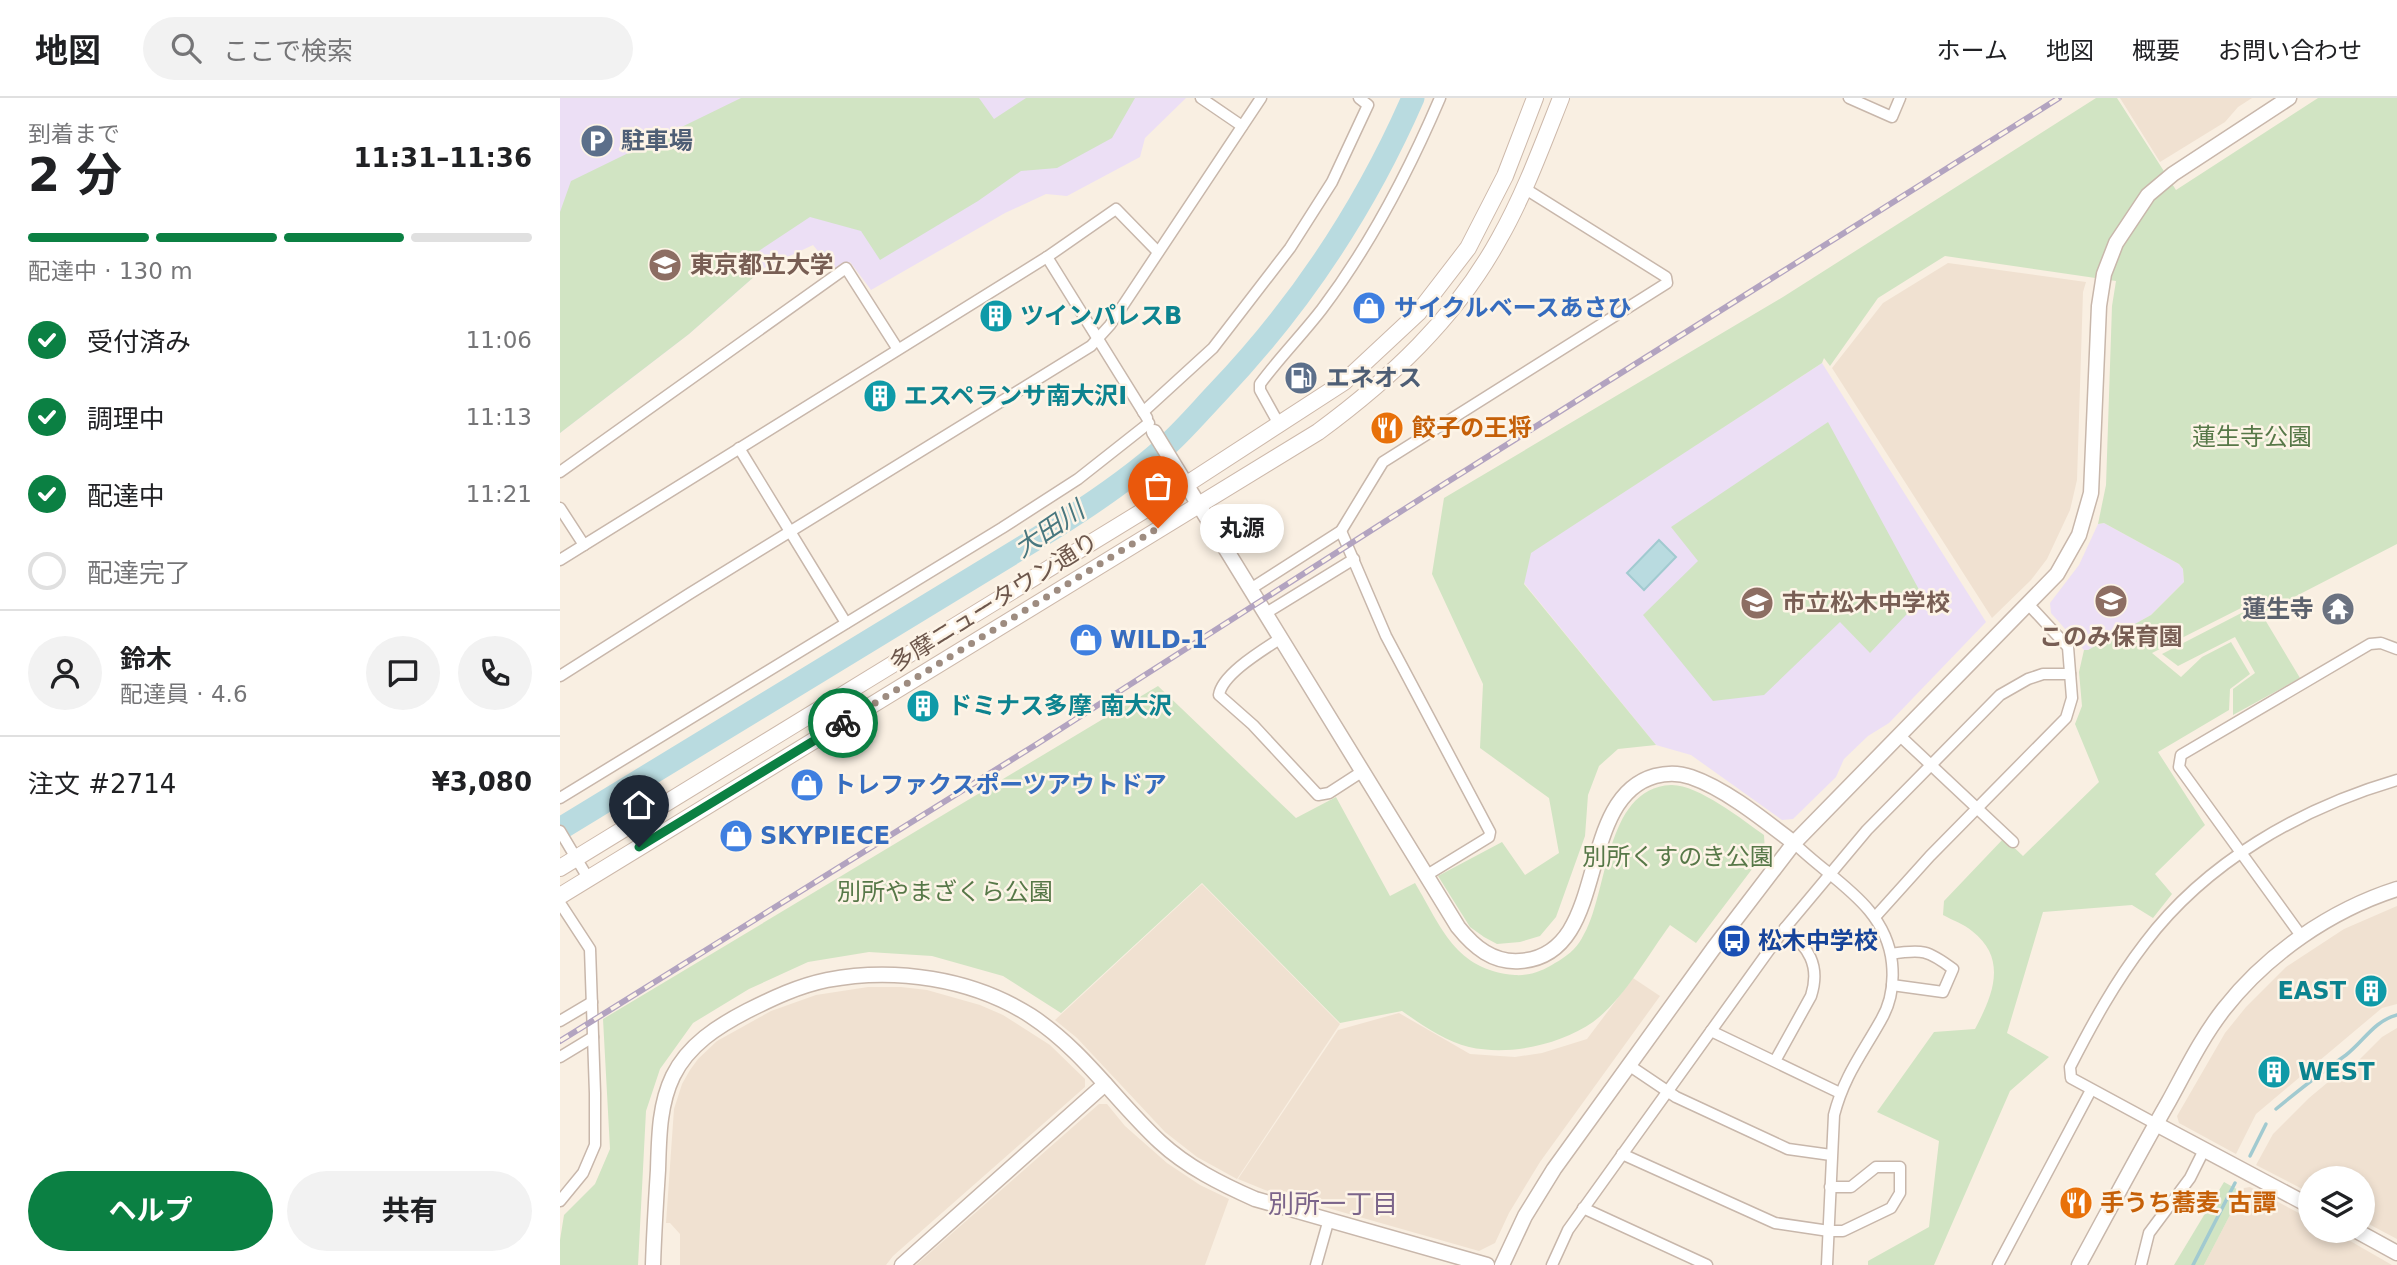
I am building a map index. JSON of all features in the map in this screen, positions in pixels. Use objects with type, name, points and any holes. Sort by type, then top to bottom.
[{"type":"main road","name":"多摩ニュータウン通り","points":[[560,868],[1187,484],[1344,383],[1382,349],[1435,293],[1478,231],[1505,176],[1535,98]]},
{"type":"main road","name":"多摩ニュータウン通り","points":[[560,896],[1318,432],[1382,382],[1409,357],[1452,308],[1486,261],[1524,188],[1561,98]]},
{"type":"street","points":[[1201,98],[1242,127]]},
{"type":"street","points":[[560,676],[1082,352],[1098,339],[1261,98]]},
{"type":"street","points":[[1143,412],[1213,348],[1290,248],[1332,182],[1368,105],[1359,98]]},
{"type":"street","points":[[1279,426],[1260,390],[1260,384],[1321,310],[1364,248],[1406,174],[1440,98]]},
{"type":"street","points":[[1849,98],[1892,117],[1900,98]]},
{"type":"street","points":[[1502,1265],[1538,1193],[1713,949],[1794,843],[2052,581],[2071,552],[2088,508],[2094,456],[2099,306],[2104,274],[2124,228],[2148,195],[2197,157],[2290,98]]},
{"type":"street","points":[[1252,588],[1341,531],[1382,462],[1667,283],[1666,277],[1524,188]]},
{"type":"street","points":[[560,560],[1046,257],[1116,209],[1158,252]]},
{"type":"street","points":[[1046,257],[1470,942],[1498,959],[1511,962],[1528,961],[1546,954],[1559,944],[1571,930],[1616,807],[1632,787],[1645,779],[1660,775],[1676,774],[1701,781],[1725,794],[1794,843],[1876,916],[1891,954],[1892,985],[1883,1017],[1860,1052],[1840,1093],[1834,1115],[1827,1265]]},
{"type":"street","points":[[560,472],[846,268],[897,348]]},
{"type":"street","points":[[560,798],[1034,507],[1152,427]]},
{"type":"street","points":[[739,448],[846,623]]},
{"type":"street","points":[[560,509],[584,545]]},
{"type":"street","points":[[1341,531],[1386,636],[1490,832],[1489,837],[1427,875]]},
{"type":"street","points":[[1266,613],[1354,559]]},
{"type":"street","points":[[1876,916],[2061,725],[2070,710],[2068,647],[2029,605]]},
{"type":"street","points":[[1281,638],[1245,663],[1222,685],[1219,695],[1253,725],[1318,795],[1329,793],[1363,771]]},
{"type":"street","points":[[2302,937],[2179,767],[2180,755],[2370,644],[2381,643],[2397,649]]},
{"type":"street","points":[[1552,1265],[1568,1230],[1583,1208],[1785,928],[1867,830],[2000,695],[2014,685],[2043,674],[2070,674]]},
{"type":"street","points":[[1899,735],[2013,842]]},
{"type":"street","points":[[2298,1200],[2071,1079],[2070,1067],[2111,992],[2145,943],[2185,899],[2242,852],[2280,828],[2331,803],[2397,779]]},
{"type":"street","points":[[562,835],[588,878]]},
{"type":"street","points":[[2079,1265],[2203,1039],[2225,1007],[2260,971],[2302,937],[2357,905],[2397,889]]},
{"type":"street","points":[[560,903],[590,949],[595,1145],[583,1173],[560,1201]]},
{"type":"street","points":[[1775,1061],[1811,996],[1814,985],[1812,958],[1798,939],[1785,928]]},
{"type":"street","points":[[1891,954],[1925,951],[1953,969],[1942,992],[1892,985]]},
{"type":"street","points":[[653,1265],[662,1107],[673,1076],[684,1058],[711,1032],[736,1016],[785,993],[825,981],[874,975],[914,976],[959,985],[997,998],[1031,1016],[1075,1050],[1160,1142],[1210,1177],[1255,1199],[1487,1265]]},
{"type":"street","points":[[560,1021],[592,1002]]},
{"type":"street","points":[[1711,1031],[1840,1093]]},
{"type":"street","points":[[560,1057],[593,1037]]},
{"type":"street","points":[[1630,1066],[1668,1091],[1788,1149],[1831,1155]]},
{"type":"street","points":[[902,1265],[1105,1084]]},
{"type":"street","points":[[1998,1265],[2091,1090]]},
{"type":"street","points":[[2141,1265],[2149,1233],[2190,1178],[2204,1150]]},
{"type":"street","points":[[1622,1154],[1775,1223],[1829,1231],[1843,1231],[1891,1208],[1900,1193],[1900,1167],[1876,1167],[1851,1187],[1830,1187]]},
{"type":"street","points":[[1583,1208],[1707,1265]]},
{"type":"street","points":[[1316,1265],[1329,1219]]},
{"type":"street","points":[[2375,1241],[2397,1253]]},
{"type":"shaded area","name":"東京都立大学","points":[[560,98],[1186,98],[1145,138],[1140,157],[1067,196],[1046,194],[1005,213],[871,290],[850,262],[834,271],[813,245],[764,268],[689,334],[560,433]]},
{"type":"shaded area","points":[[2120,98],[2252,98],[2238,107],[2225,122],[2160,162]]},
{"type":"shaded area","points":[[1948,263],[2086,282],[2083,292],[2077,480],[2070,510],[2047,559],[2031,580],[1992,618],[1832,368],[1883,303]]},
{"type":"shaded area","name":"市立松木中学校","points":[[1822,363],[1986,622],[1889,723],[1868,736],[1844,759],[1836,777],[1793,819],[1782,820],[1691,755],[1656,745],[1524,583],[1530,553]]},
{"type":"shaded area","points":[[2104,523],[2179,564],[2183,569],[2184,582],[2151,615],[2084,650],[2051,613],[2050,603],[2079,565],[2098,524]]},
{"type":"shaded area","points":[[1202,884],[1340,1024],[1237,1179],[1197,1157],[1165,1132],[1077,1038],[1055,1020]]},
{"type":"shaded area","points":[[2397,906],[2397,1004],[2382,1008],[2256,1114],[2236,1154],[2179,1123],[2177,1116],[2225,1033],[2246,1007],[2286,967],[2344,929]]},
{"type":"shaded area","points":[[1633,978],[1660,996],[1540,1162],[1509,1213],[1495,1243],[1479,1251],[1265,1190],[1238,1179],[1338,1030],[1399,1013],[1470,1054],[1515,1057],[1542,1053],[1587,1039]]},
{"type":"shaded area","points":[[868,987],[927,990],[980,1005],[1003,1015],[1050,1045],[1085,1079],[1085,1087],[886,1265],[680,1265],[680,1234],[670,1223],[666,1223],[674,1109],[690,1070],[717,1041],[771,1011],[816,995]]},
{"type":"shaded area","points":[[2397,1028],[2397,1239],[2375,1227],[2375,1166],[2298,1166],[2298,1187],[2256,1165],[2273,1134],[2309,1098],[2345,1068],[2357,1062],[2382,1037]]},
{"type":"shaded area","points":[[1099,1104],[1107,1104],[1125,1126],[1167,1163],[1200,1185],[1229,1199],[1205,1265],[916,1265]]},
{"type":"shaded area","points":[[2250,1187],[2298,1213],[2298,1243],[2354,1243],[2392,1265],[2204,1265],[2244,1188]]},
{"type":"green space","name":"東京都立大学","points":[[741,98],[979,98],[994,119],[1026,98],[1135,98],[1112,138],[1057,168],[1021,171],[978,201],[880,260],[861,231],[810,217],[745,260],[764,268],[689,334],[560,433],[560,212],[571,181]]},
{"type":"green space","name":"蓮生寺公園","points":[[2096,98],[2117,98],[2176,190],[2318,98],[2397,98],[2397,544],[2267,611],[2251,603],[2152,653],[2181,677],[2202,657],[2231,642],[2250,674],[2230,689],[2229,710],[2158,752],[2205,825],[2155,874],[2172,894],[2153,918],[2132,905],[2043,912],[2007,1033],[2049,1057],[2010,1091],[1934,1265],[1868,1265],[1868,1261],[1929,1227],[1939,1141],[1877,1112],[1934,1032],[1975,1029],[1987,1003],[1994,978],[1994,965],[1983,942],[1962,924],[1943,915],[1944,901],[2004,838],[2023,856],[2099,782],[2075,724],[2082,706],[2079,672],[2084,650],[2151,615],[2184,582],[2183,569],[2179,564],[2104,523],[2098,524],[2106,485],[2112,306],[2116,281],[1945,256],[1878,298],[1830,366],[1824,358],[1822,363],[1531,553],[1524,584],[1656,745],[1618,749],[1599,766],[1588,795],[1585,836],[1556,917],[1540,936],[1520,942],[1497,944],[1470,927],[1438,876],[1502,842],[1525,875],[1559,853],[1549,798],[1480,748],[1483,684],[1432,574],[1444,498],[1783,297]]},
{"type":"green space","points":[[1828,422],[1923,597],[1870,653],[1840,622],[1764,695],[1713,701],[1643,615],[1698,561],[1671,527]]},
{"type":"green space","points":[[2251,608],[2261,613],[2300,678],[2233,715],[2233,689],[2255,673],[2235,637],[2178,666],[2162,654]]},
{"type":"green space","points":[[1158,686],[1296,818],[1336,797],[1390,896],[1415,883],[1453,944],[1464,956],[1478,965],[1495,971],[1515,975],[1536,972],[1563,958],[1577,946],[1591,919],[1620,824],[1632,804],[1649,791],[1671,785],[1682,786],[1706,796],[1764,835],[1765,852],[1696,943],[1670,925],[1625,990],[1593,1022],[1565,1037],[1517,1049],[1469,1047],[1434,1032],[1402,1011],[1340,1023],[1202,883],[1061,1013],[1003,976],[932,956],[869,952],[808,962],[749,989],[693,1023],[660,1069],[646,1111],[638,1265],[560,1265],[564,1215],[595,1184],[610,1149],[603,1019]]},
{"type":"green space","points":[[2224,1182],[2242,1192],[2204,1265],[2174,1265]]},
{"type":"water","points":[[1659,540],[1676,557],[1644,590],[1627,573]]},
{"type":"waterway","name":"大田川","points":[[560,829],[1054,528],[1111,490],[1172,441],[1247,360],[1303,290],[1352,217],[1413,98]]},
{"type":"waterway","points":[[2276,1109],[2346,1055],[2382,1022],[2397,1015]]},
{"type":"waterway","points":[[2250,1156],[2266,1124]]},
{"type":"waterway","points":[[2193,1265],[2235,1183]]},
{"type":"railway","points":[[560,1041],[1037,744],[1425,496],[2059,98]]},
{"type":"way so far","points":[[843,723],[1158,528]]},
{"type":"place","name":"駐車場","points":[[597,141]]},
{"type":"place","name":"東京都立大学","points":[[665,265]]},
{"type":"place","name":"サイクルベースあさひ","points":[[1369,308]]},
{"type":"place","name":"ツインパレスB","points":[[996,316]]},
{"type":"place","name":"エネオス","points":[[1301,378]]},
{"type":"place","name":"エスペランサ南大沢Ⅰ","points":[[880,396]]},
{"type":"place","name":"餃子の王将","points":[[1387,428]]},
{"type":"place","name":"丸源","points":[[1158,528]]},
{"type":"place","name":"このみ保育園","points":[[2111,601]]},
{"type":"place","name":"市立松木中学校","points":[[1757,603]]},
{"type":"place","name":"蓮生寺","points":[[2338,609]]},
{"type":"place","name":"WILD-1","points":[[1086,640]]},
{"type":"place","name":"ドミナス多摩 南大沢","points":[[923,706]]},
{"type":"place","name":"トレファクスポーツアウトドア","points":[[807,785]]},
{"type":"place","name":"SKYPIECE","points":[[736,836]]},
{"type":"place","name":"松木中学校","points":[[1734,941]]},
{"type":"place","name":"EAST","points":[[2371,991]]},
{"type":"place","name":"WEST","points":[[2274,1072]]},
{"type":"place","name":"手うち蕎麦 古譚","points":[[2076,1203]]},
{"type":"district","name":"別所一丁目","points":[[1333,1204]]},
{"type":"route","points":[[639,847],[843,723]]},
{"type":"park label","name":"別所くすのき公園","points":[[1678,857]]},
{"type":"park label","name":"別所やまざくら公園","points":[[945,892]]}]
